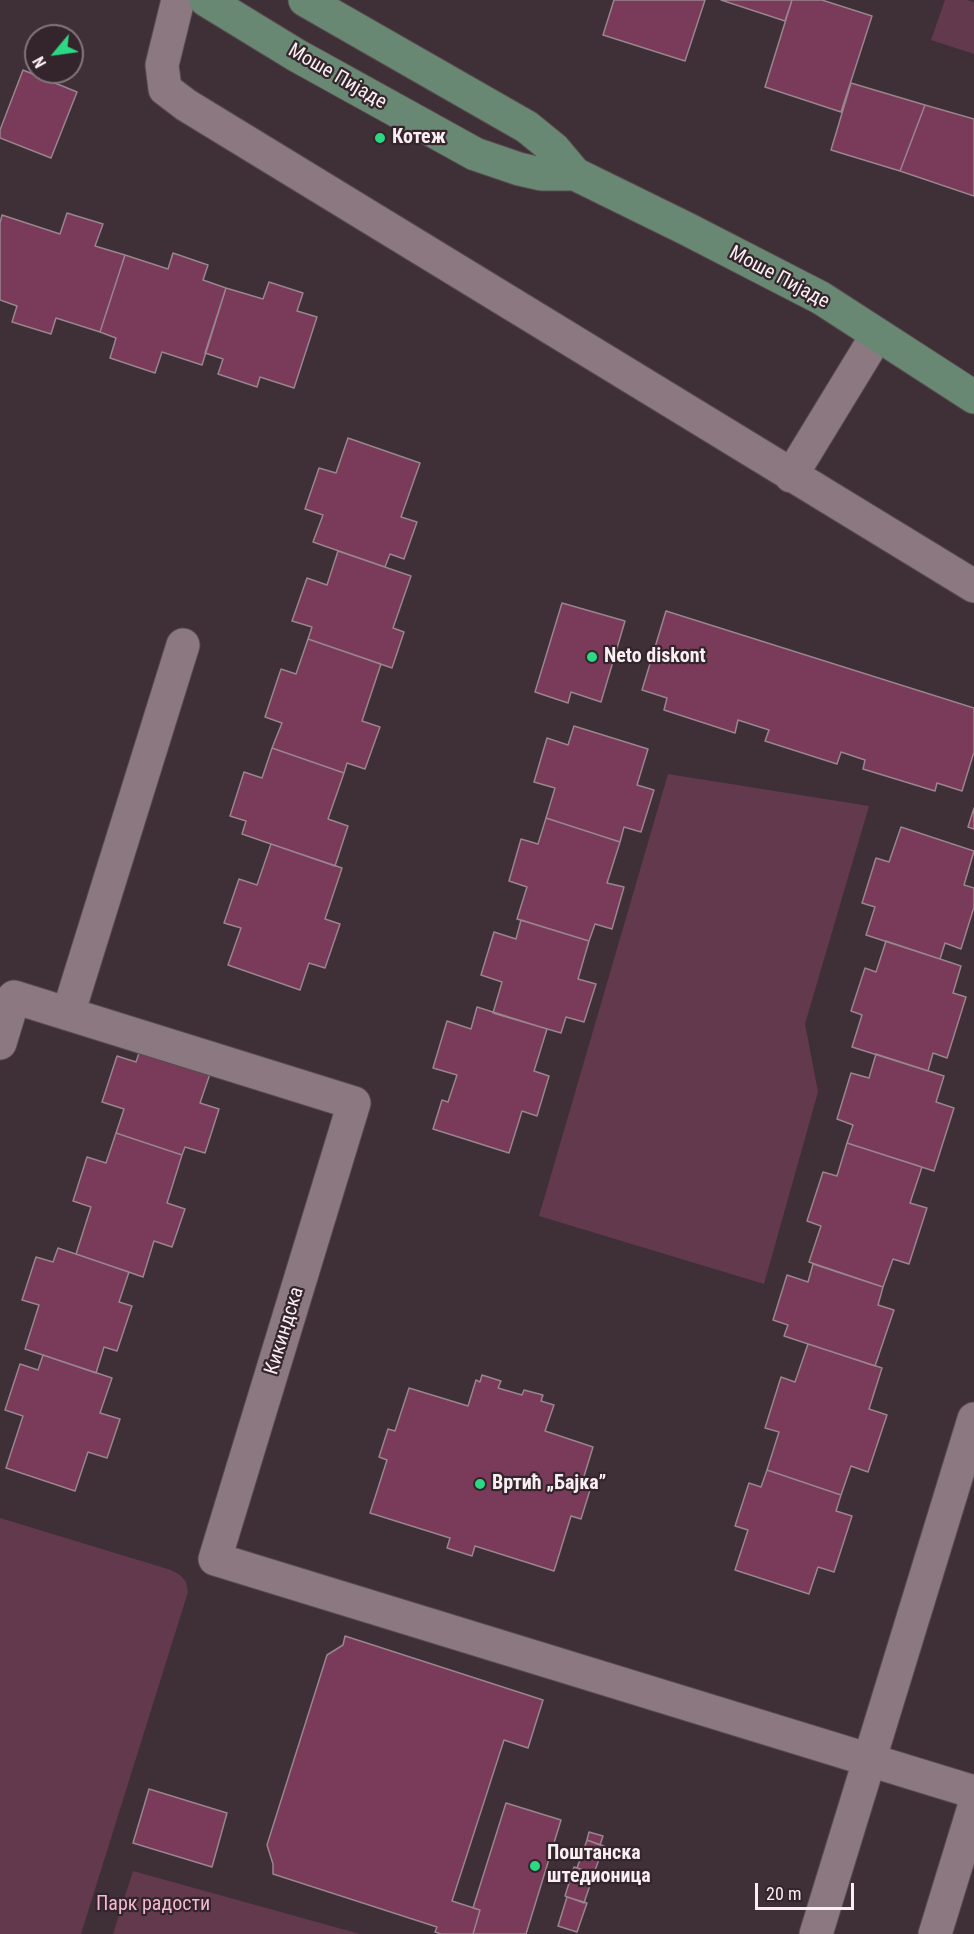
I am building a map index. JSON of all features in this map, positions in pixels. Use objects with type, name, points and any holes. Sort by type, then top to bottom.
[{"type":"main road","name":"Моше Пијаде","points":[[206,0],[296,55],[475,154],[541,174],[575,174]]},
{"type":"main road","name":"Моше Пијаде","points":[[305,0],[527,127],[554,149],[575,174],[821,298],[974,397]]},
{"type":"street","points":[[178,0],[162,65],[165,89],[186,105],[974,586]]},
{"type":"street","points":[[791,476],[878,335]]},
{"type":"street","points":[[0,1043],[14,997],[68,1014],[183,645]]},
{"type":"street","name":"Кикиндска","points":[[68,1014],[354,1103],[215,1558],[869,1760]]},
{"type":"street","points":[[816,1934],[974,1419]]},
{"type":"street","points":[[869,1760],[974,1792]]},
{"type":"street","points":[[935,1934],[974,1807]]},
{"type":"green space","points":[[945,0],[974,2],[974,54],[931,40]]},
{"type":"green space","points":[[668,774],[869,806],[805,1024],[818,1092],[764,1284],[539,1216]]},
{"type":"green space","points":[[0,1518],[171,1570],[186,1582],[188,1592],[81,1934],[0,1934]]},
{"type":"green space","name":"Парк радости","points":[[133,1871],[360,1934],[113,1934]]},
{"type":"building","points":[[614,0],[705,0],[685,61],[603,35]]},
{"type":"building","points":[[721,0],[792,0],[785,21]]},
{"type":"building","points":[[792,0],[822,0],[872,16],[841,112],[765,87]]},
{"type":"building","points":[[23,70],[24,84],[57,84],[77,92],[51,158],[0,138],[0,130]]},
{"type":"building","points":[[851,83],[925,105],[900,171],[831,150]]},
{"type":"building","points":[[925,105],[974,119],[974,196],[900,171]]},
{"type":"building","points":[[67,213],[103,224],[95,246],[125,255],[100,332],[56,318],[51,334],[12,322],[17,306],[0,300],[0,223],[2,215],[60,234]]},
{"type":"building","points":[[173,253],[208,265],[203,280],[226,288],[202,365],[162,352],[155,373],[110,358],[116,338],[100,332],[125,255],[168,269]]},
{"type":"building","points":[[269,282],[303,293],[297,311],[317,317],[294,388],[260,377],[257,387],[218,374],[223,359],[205,353],[226,288],[263,299]]},
{"type":"building","points":[[348,438],[420,463],[401,517],[417,522],[404,559],[390,554],[385,567],[313,542],[323,515],[305,509],[319,468],[336,473]]},
{"type":"building","points":[[338,551],[411,576],[393,628],[404,632],[392,668],[308,639],[312,627],[292,621],[307,578],[327,585]]},
{"type":"building","points":[[562,603],[625,621],[601,702],[571,692],[568,703],[535,692]]},
{"type":"building","points":[[666,611],[974,708],[974,752],[962,791],[937,783],[935,791],[863,769],[865,760],[841,752],[837,764],[765,741],[769,730],[738,720],[735,733],[664,710],[667,698],[642,690]]},
{"type":"building","points":[[308,639],[381,664],[362,721],[380,727],[365,769],[347,763],[344,773],[272,748],[282,723],[265,717],[281,669],[296,674]]},
{"type":"building","points":[[574,726],[648,749],[637,785],[654,790],[641,832],[624,827],[620,842],[546,818],[555,788],[534,782],[547,738],[568,745]]},
{"type":"building","points":[[272,748],[344,773],[328,819],[348,826],[335,866],[242,834],[246,821],[230,816],[244,772],[262,778]]},
{"type":"building","points":[[974,808],[974,829],[968,827]]},
{"type":"building","points":[[546,818],[620,842],[607,883],[624,887],[612,929],[595,924],[589,941],[517,919],[527,887],[509,881],[521,839],[538,844]]},
{"type":"building","points":[[901,827],[974,851],[964,885],[974,888],[974,907],[961,949],[945,943],[940,959],[866,935],[875,907],[862,903],[876,858],[889,862]]},
{"type":"building","points":[[271,844],[342,868],[325,919],[340,924],[325,968],[309,963],[300,990],[228,965],[241,928],[224,923],[239,879],[257,885]]},
{"type":"building","points":[[521,920],[589,941],[578,979],[596,984],[584,1022],[566,1017],[561,1033],[493,1013],[502,982],[481,975],[494,932],[516,939]]},
{"type":"building","points":[[886,941],[961,966],[953,993],[966,997],[947,1058],[933,1053],[928,1071],[852,1047],[862,1015],[851,1011],[865,968],[876,972]]},
{"type":"building","points":[[477,1007],[547,1029],[534,1071],[549,1076],[537,1116],[522,1111],[509,1153],[433,1129],[442,1100],[448,1102],[457,1075],[433,1068],[447,1021],[471,1029]]},
{"type":"building","points":[[143,1041],[213,1065],[200,1103],[219,1109],[205,1153],[185,1147],[182,1155],[116,1133],[124,1109],[102,1102],[117,1056],[136,1062]]},
{"type":"building","points":[[876,1054],[944,1076],[936,1102],[954,1108],[934,1171],[847,1143],[853,1125],[837,1119],[851,1073],[869,1078]]},
{"type":"building","points":[[116,1133],[182,1155],[167,1203],[185,1209],[172,1247],[154,1241],[143,1277],[76,1254],[91,1207],[73,1201],[87,1157],[106,1163]]},
{"type":"building","points":[[847,1143],[922,1167],[910,1203],[927,1208],[909,1264],[893,1259],[883,1287],[809,1262],[821,1226],[807,1221],[823,1172],[837,1176]]},
{"type":"building","points":[[58,1248],[129,1272],[119,1302],[132,1306],[117,1351],[104,1347],[96,1373],[25,1349],[39,1305],[22,1300],[36,1257],[53,1262]]},
{"type":"building","points":[[813,1264],[883,1287],[878,1305],[894,1310],[875,1366],[784,1336],[788,1325],[773,1320],[787,1275],[808,1282]]},
{"type":"building","points":[[808,1344],[882,1368],[869,1409],[887,1415],[868,1472],[851,1466],[841,1495],[767,1470],[779,1432],[765,1428],[781,1377],[795,1382]]},
{"type":"building","points":[[43,1355],[112,1378],[100,1413],[120,1419],[107,1458],[88,1452],[75,1491],[6,1468],[23,1416],[5,1410],[20,1364],[38,1370]]},
{"type":"building","points":[[482,1375],[501,1381],[498,1388],[522,1395],[524,1390],[543,1395],[541,1401],[554,1405],[545,1431],[593,1447],[581,1486],[590,1490],[581,1519],[571,1516],[554,1571],[475,1546],[472,1556],[447,1548],[450,1538],[370,1513],[387,1460],[379,1457],[388,1429],[395,1431],[409,1388],[468,1406],[476,1380],[480,1382]]},
{"type":"building","points":[[767,1470],[841,1495],[836,1511],[852,1516],[834,1572],[818,1567],[809,1594],[735,1570],[748,1530],[735,1526],[749,1483],[761,1487]]},
{"type":"building","points":[[345,1636],[543,1700],[528,1748],[504,1740],[452,1901],[480,1910],[473,1934],[441,1934],[435,1932],[437,1927],[273,1874],[273,1864],[267,1845],[327,1655],[343,1645]]},
{"type":"building","points":[[149,1789],[227,1813],[212,1867],[133,1843]]},
{"type":"building","points":[[506,1803],[561,1820],[526,1934],[473,1934],[480,1910],[473,1908]]},
{"type":"building","points":[[589,1832],[603,1836],[600,1845],[587,1840]]},
{"type":"building","points":[[587,1840],[604,1846],[594,1873],[577,1868]]},
{"type":"building","points":[[574,1867],[594,1873],[584,1903],[565,1896]]},
{"type":"building","points":[[567,1897],[587,1903],[577,1932],[558,1926]]},
{"type":"place","name":"Котеж","points":[[380,138]]},
{"type":"place","name":"Neto diskont","points":[[592,657]]},
{"type":"place","name":"Вртић „Бајка”","points":[[480,1484]]},
{"type":"place","name":"Поштанска штедионица","points":[[535,1866]]}]
